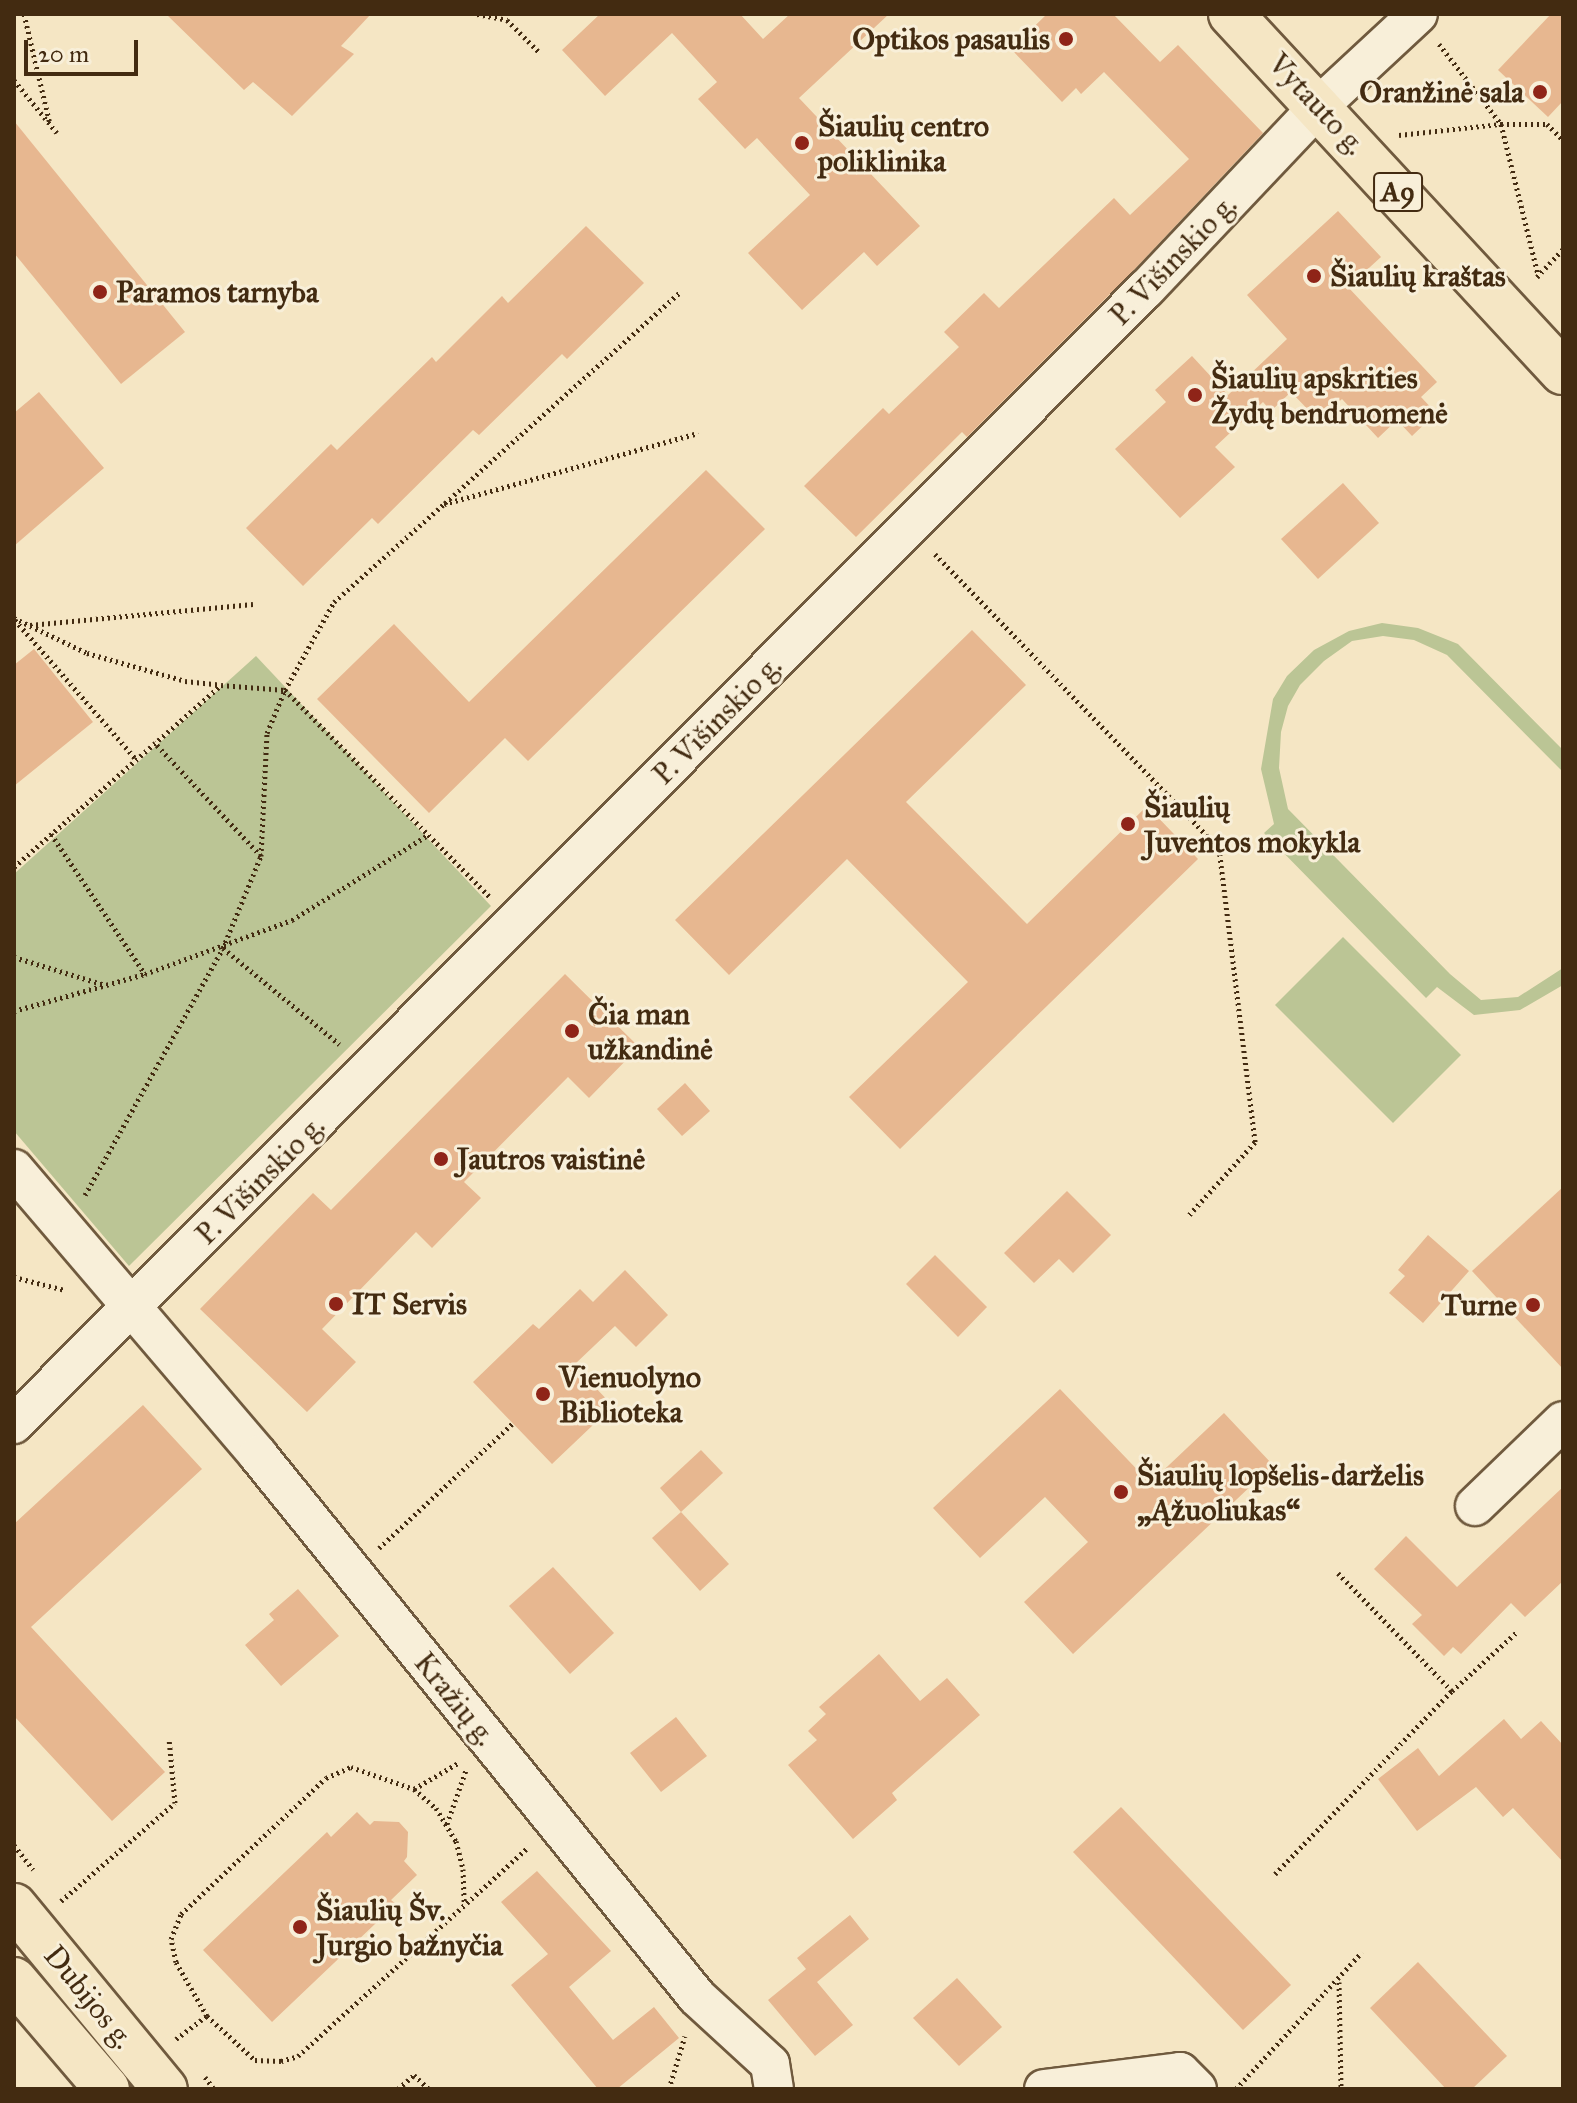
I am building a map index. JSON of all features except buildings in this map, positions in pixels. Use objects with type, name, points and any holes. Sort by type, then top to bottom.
[{"type":"main road","name":"Vytauto g.","points":[[1231,14],[1563,372]]},
{"type":"main road","name":"Dubijos g.","points":[[14,1906],[154,2076]]},
{"type":"main road","name":"Dubijos g.","points":[[14,1980],[107,2089]]},
{"type":"street","name":"P. Višinskio g.","points":[[14,1424],[1146,289],[1319,106],[1417,15]]},
{"type":"street","name":"Kražių g.","points":[[14,1169],[354,1573],[481,1748],[556,1823],[697,1997],[770,2064],[774,2089]]},
{"type":"street","points":[[1475,1506],[1563,1421]]},
{"type":"street","points":[[1044,2089],[1180,2072],[1197,2089]]},
{"type":"path","points":[[24,14],[50,124]]},
{"type":"path","points":[[477,14],[507,20],[540,53]]},
{"type":"path","points":[[1417,15],[1501,124],[1538,275]]},
{"type":"path","points":[[14,80],[57,133]]},
{"type":"path","points":[[1351,140],[1501,124],[1547,124],[1563,140]]},
{"type":"path","points":[[66,1230],[223,948],[261,856],[267,733],[285,690],[334,602],[681,291]]},
{"type":"path","points":[[444,504],[698,433]]},
{"type":"path","points":[[909,527],[1219,848],[1255,1142],[1189,1215]]},
{"type":"path","points":[[30,625],[253,604]]},
{"type":"path","points":[[14,618],[87,653],[185,681],[285,690],[516,923]]},
{"type":"path","points":[[14,618],[135,758]]},
{"type":"path","points":[[14,867],[221,685]]},
{"type":"path","points":[[154,742],[261,856]]},
{"type":"path","points":[[51,834],[145,974]]},
{"type":"path","points":[[14,1011],[145,974],[223,948],[292,920],[428,835]]},
{"type":"path","points":[[223,948],[370,1070]]},
{"type":"path","points":[[14,957],[106,986]]},
{"type":"path","points":[[354,1573],[513,1423]]},
{"type":"path","points":[[1338,1573],[1452,1691]]},
{"type":"path","points":[[1275,1874],[1452,1691],[1518,1631]]},
{"type":"path","points":[[60,1901],[175,1803],[169,1738]]},
{"type":"path","points":[[414,1789],[481,1748]]},
{"type":"path","points":[[447,1825],[481,1748]]},
{"type":"path","points":[[464,1904],[463,1869],[456,1841],[436,1808],[414,1789],[351,1767],[326,1778],[181,1914],[171,1939],[176,1962],[207,2016],[255,2060],[281,2061],[298,2056],[556,1823]]},
{"type":"path","points":[[1236,2089],[1339,1981],[1362,1952]]},
{"type":"path","points":[[1339,1981],[1341,2089]]},
{"type":"path","points":[[669,2089],[697,1997]]},
{"type":"path","points":[[154,2076],[207,2016]]},
{"type":"path","points":[[398,2089],[414,2075],[429,2089]]},
{"type":"green space","points":[[1382,623],[1418,628],[1458,644],[1563,750],[1563,772],[1447,655],[1414,640],[1383,636],[1352,641],[1324,661],[1300,685],[1288,706],[1281,732],[1279,768],[1288,809],[1450,974],[1481,1000],[1518,997],[1563,968],[1563,985],[1520,1010],[1474,1015],[1437,987],[1426,998],[1264,833],[1274,824],[1261,769],[1273,699],[1287,676],[1314,650],[1349,631]]},
{"type":"green space","points":[[256,656],[491,906],[129,1266],[14,1131],[14,874]]},
{"type":"green space","points":[[1343,937],[1461,1055],[1393,1123],[1275,1005]]},
{"type":"place","name":"Optikos pasaulis","points":[[1066,39]]},
{"type":"place","name":"Oranžinė sala","points":[[1540,92]]},
{"type":"place","name":"Šiaulių centro poliklinika","points":[[802,143]]},
{"type":"place","name":"Šiaulių kraštas","points":[[1314,276]]},
{"type":"place","name":"Paramos tarnyba","points":[[100,292]]},
{"type":"place","name":"Šiaulių apskrities Žydų bendruomenė","points":[[1195,395]]},
{"type":"place","name":"Šiaulių Juventos mokykla","points":[[1128,824]]},
{"type":"place","name":"Čia man užkandinė","points":[[572,1031]]},
{"type":"place","name":"Jautros vaistinė","points":[[441,1159]]},
{"type":"place","name":"IT Servis","points":[[336,1304]]},
{"type":"place","name":"Turne","points":[[1533,1305]]},
{"type":"place","name":"Vienuolyno Biblioteka","points":[[543,1394]]},
{"type":"place","name":"Šiaulių lopšelis-darželis „Ąžuoliukas“","points":[[1121,1492]]},
{"type":"place","name":"Šiaulių Šv. Jurgio bažnyčia","points":[[300,1927]]}]
